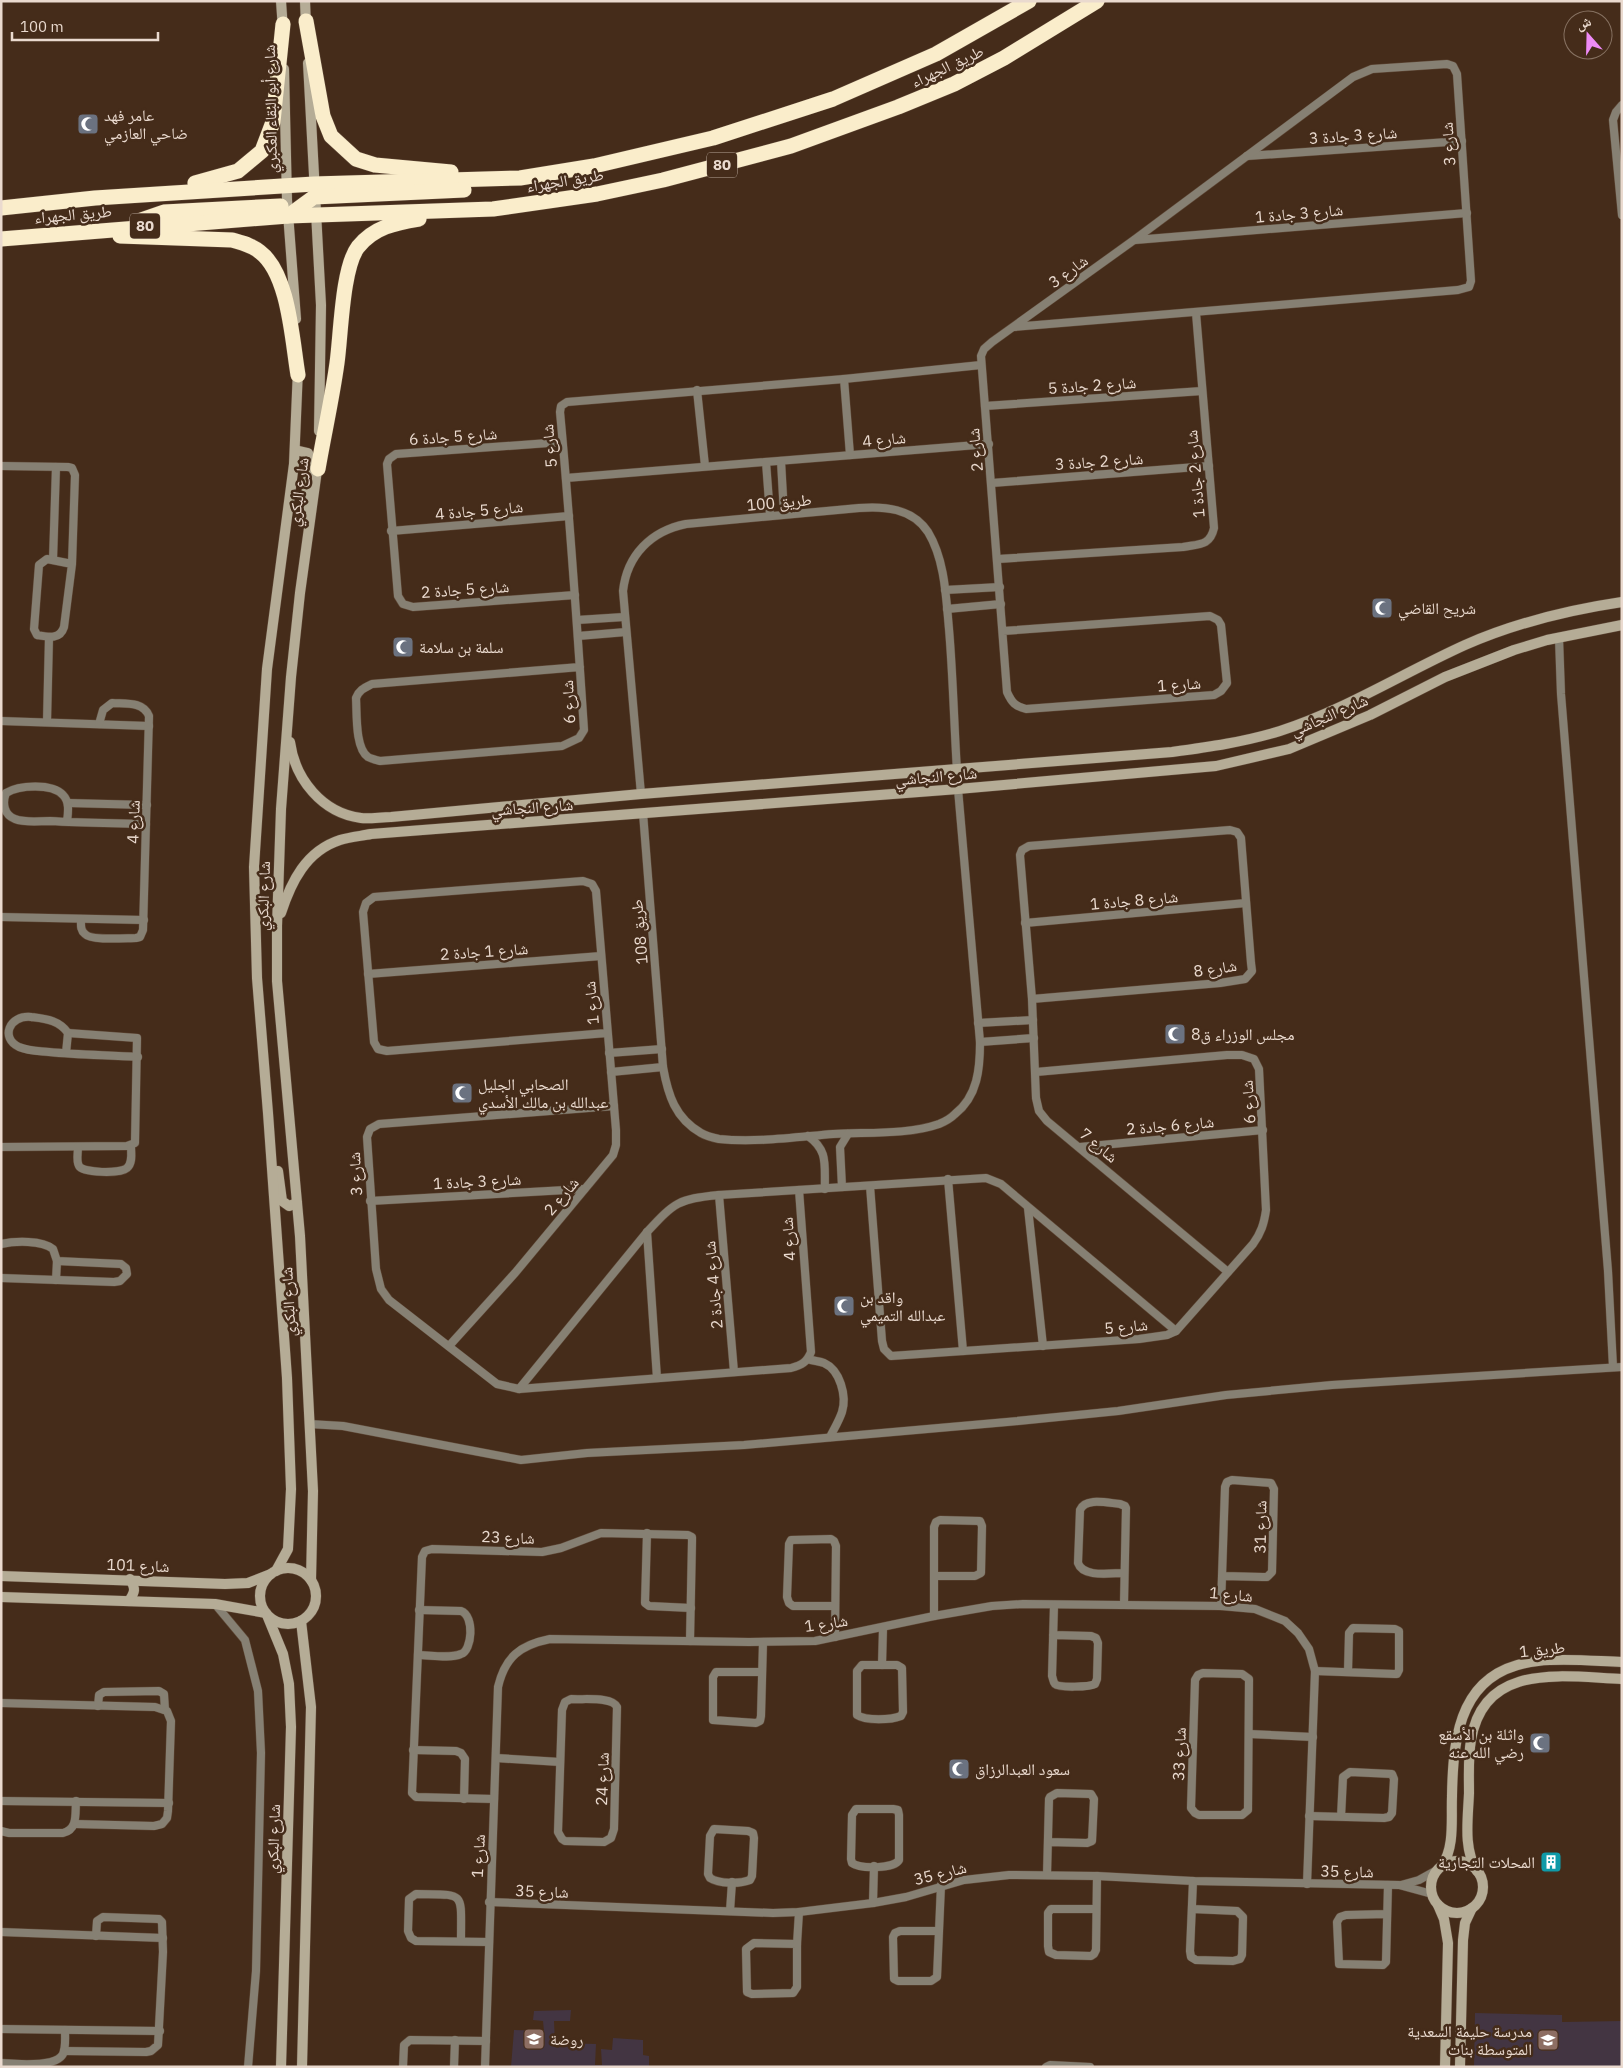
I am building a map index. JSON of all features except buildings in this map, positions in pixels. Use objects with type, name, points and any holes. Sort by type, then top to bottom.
[{"type":"highway","name":"طريق الجهراء","points":[[1,208],[95,198],[287,185],[314,190],[506,188],[520,178],[652,153],[713,138],[833,100],[936,54],[1029,1]]},
{"type":"highway","name":"طريق الجهراء","points":[[1,239],[115,228],[164,212],[288,211],[315,215],[493,208],[597,194],[663,180],[800,143],[846,128],[954,84],[1004,58],[1097,1]]},
{"type":"highway","points":[[306,21],[323,116],[331,136],[346,151],[356,158],[375,165],[520,178]]},
{"type":"highway","points":[[95,198],[215,179],[238,171],[252,161],[262,151],[273,122],[283,24]]},
{"type":"highway","points":[[288,211],[314,190]]},
{"type":"highway","points":[[318,469],[337,363],[351,260],[357,248],[368,237],[390,224],[493,208]]},
{"type":"highway","points":[[51,233],[232,240],[250,245],[267,258],[276,270],[284,290],[298,374]]},
{"type":"main road","name":"شارع أبو البقاء العكبري","points":[[280,1],[283,24],[288,211]]},
{"type":"main road","points":[[305,1],[315,215]]},
{"type":"main road","points":[[990,23],[1022,1]]},
{"type":"main road","name":"شارع البكري","points":[[274,1573],[288,1549],[291,1489],[287,1378],[257,978],[254,867],[267,669],[295,450],[298,374],[288,211]]},
{"type":"main road","name":"شارع البكري","points":[[311,1580],[313,1492],[297,1203],[278,999],[276,926],[281,809],[290,677],[310,513],[318,469],[321,390],[321,304],[315,215]]},
{"type":"main road","points":[[295,450],[308,453],[310,458],[306,497],[310,513]]},
{"type":"main road","name":"شارع النجاشي","points":[[288,728],[290,748],[303,779],[326,806],[360,818],[1094,759],[1213,747],[1246,741],[1282,730],[1358,699],[1466,645],[1498,632],[1543,617],[1586,607],[1622,602]]},
{"type":"main road","name":"شارع النجاشي","points":[[276,926],[289,888],[308,859],[339,840],[371,834],[958,789],[1216,766],[1289,749],[1370,715],[1477,664],[1514,650],[1559,638],[1622,625]]},
{"type":"main road","points":[[1124,756],[1120,763],[1125,774]]},
{"type":"main road","points":[[1094,759],[1101,763],[1104,768],[1099,776]]},
{"type":"main road","points":[[485,808],[480,814],[479,819],[486,825]]},
{"type":"main road","points":[[268,1114],[273,1131],[282,1201],[289,1206],[297,1203]]},
{"type":"main road","points":[[1,1597],[215,1604],[267,1614],[282,1624],[289,1624],[301,1621],[312,1612],[316,1603],[316,1589],[311,1580],[296,1569],[282,1569],[274,1573],[264,1583],[260,1594],[262,1605],[267,1614]]},
{"type":"main road","name":"شارع 101","points":[[1,1576],[225,1584],[248,1583],[274,1573]]},
{"type":"main road","points":[[129,1601],[135,1592],[135,1588],[130,1580]]},
{"type":"main road","name":"شارع البكري","points":[[267,1614],[283,1654],[289,1684],[291,1727],[281,2067]]},
{"type":"main road","points":[[301,1621],[310,1707],[302,2067]]},
{"type":"main road","name":"طريق 1","points":[[1439,1868],[1450,1850],[1452,1760],[1456,1737],[1460,1720],[1475,1692],[1497,1674],[1516,1665],[1554,1660],[1622,1662]]},
{"type":"main road","name":"طريق 1","points":[[1477,1871],[1470,1857],[1468,1843],[1469,1759],[1475,1725],[1486,1705],[1506,1686],[1520,1680],[1554,1677],[1622,1679]]},
{"type":"main road","points":[[1445,2067],[1448,1943],[1444,1919],[1432,1894],[1431,1886],[1439,1868],[1455,1861],[1464,1862],[1477,1871],[1483,1886],[1478,1902],[1472,1908],[1465,1923],[1460,2067]]},
{"type":"main road","points":[[1438,1905],[1444,1910],[1458,1913],[1472,1908]]},
{"type":"street","name":"شارع 3","points":[[1447,64],[1453,66],[1457,74],[1462,141],[1471,282],[1469,287],[1458,290],[1014,328],[1353,76],[1372,69],[1447,64]]},
{"type":"street","points":[[1622,105],[1613,117],[1619,166],[1622,216]]},
{"type":"street","name":"شارع 3 جادة 3","points":[[1246,156],[1462,141]]},
{"type":"street","name":"شارع 3 جادة 1","points":[[1134,240],[1466,213]]},
{"type":"street","name":"شارع 2 جادة 1","points":[[998,559],[1183,547],[1204,544],[1212,536],[1214,528],[1196,313]]},
{"type":"street","name":"شارع 2","points":[[1003,631],[981,356],[984,349],[992,342],[1014,328]]},
{"type":"street","name":"شارع 5","points":[[580,667],[562,442],[561,406],[567,402],[844,379],[981,365]]},
{"type":"street","points":[[844,379],[850,455]]},
{"type":"street","points":[[697,390],[705,466]]},
{"type":"street","name":"شارع 2 جادة 5","points":[[985,406],[1202,391]]},
{"type":"street","name":"شارع 5 جادة 6","points":[[392,531],[386,464],[396,454],[562,442]]},
{"type":"street","name":"شارع 4","points":[[566,478],[988,444]]},
{"type":"street","points":[[781,461],[784,514]]},
{"type":"street","points":[[766,462],[770,516]]},
{"type":"street","points":[[1,466],[72,468],[75,475],[72,564],[64,627],[58,636],[49,637],[36,634],[34,629],[39,565],[44,560],[72,564]]},
{"type":"street","name":"شارع 2 جادة 3","points":[[992,483],[1209,466]]},
{"type":"street","points":[[53,560],[56,467]]},
{"type":"street","name":"طريق 100","points":[[641,794],[624,617],[623,591],[625,575],[630,562],[642,547],[673,526],[784,514],[883,507],[901,511],[927,531],[941,564],[945,590],[957,771]]},
{"type":"street","name":"شارع 5 جادة 4","points":[[392,531],[569,516]]},
{"type":"street","name":"شارع 5 جادة 2","points":[[392,531],[398,596],[403,604],[413,607],[575,595]]},
{"type":"street","points":[[945,590],[1000,587]]},
{"type":"street","points":[[947,609],[1001,604]]},
{"type":"street","points":[[577,620],[624,617]]},
{"type":"street","name":"شارع 1","points":[[1215,617],[1220,625],[1227,683],[1221,691],[1214,695],[1026,709],[1016,706],[1007,692],[1003,631],[1215,617]]},
{"type":"street","points":[[578,636],[626,632]]},
{"type":"street","points":[[46,722],[49,637]]},
{"type":"street","points":[[1559,638],[1562,703],[1608,1271],[1613,1367]]},
{"type":"street","name":"شارع 6","points":[[580,667],[584,730],[579,738],[562,746],[380,761],[369,758],[363,752],[360,744],[356,698],[361,690],[372,684],[580,667]]},
{"type":"street","name":"شارع 4","points":[[99,724],[100,716],[106,706],[112,703],[135,704],[146,710],[149,726],[144,920]]},
{"type":"street","points":[[1,721],[149,726]]},
{"type":"street","points":[[67,822],[68,803],[64,795],[53,788],[21,787],[6,793],[2,800],[8,814],[16,819],[67,822],[146,824]]},
{"type":"street","name":"طريق 108","points":[[643,813],[663,1067],[666,1085],[674,1107],[689,1126],[718,1139],[896,1131],[940,1124],[956,1114],[975,1088],[978,1074],[980,1042],[958,789]]},
{"type":"street","points":[[68,803],[147,805]]},
{"type":"street","name":"شارع 8","points":[[1230,830],[1237,832],[1241,838],[1246,903],[1252,971],[1245,980],[1032,999],[1024,923],[1020,855],[1022,850],[1029,846],[1230,830]]},
{"type":"street","name":"شارع 1","points":[[589,882],[596,891],[601,956],[607,1033],[387,1051],[378,1049],[374,1042],[363,912],[366,903],[374,897],[589,882]]},
{"type":"street","name":"شارع 8 جادة 1","points":[[1024,923],[1246,903]]},
{"type":"street","points":[[1,917],[144,920],[142,934],[136,938],[87,936],[81,928],[81,919]]},
{"type":"street","name":"شارع 1 جادة 2","points":[[368,974],[601,956]]},
{"type":"street","name":"شارع 7","points":[[1032,999],[1036,1098],[1039,1110],[1047,1121],[1228,1272]]},
{"type":"street","points":[[66,1053],[68,1033],[63,1026],[52,1020],[26,1017],[14,1020],[4,1029],[6,1037],[16,1046],[31,1050],[66,1053],[138,1056]]},
{"type":"street","points":[[978,1024],[1033,1020]]},
{"type":"street","points":[[68,1033],[135,1037],[138,1043],[136,1140],[131,1146],[130,1164],[126,1169],[118,1172],[85,1171],[80,1168],[77,1162],[78,1147]]},
{"type":"street","name":"شارع 2","points":[[449,1346],[515,1273],[613,1155],[616,1145],[607,1033]]},
{"type":"street","points":[[980,1042],[1034,1038]]},
{"type":"street","points":[[609,1053],[662,1049]]},
{"type":"street","name":"شارع 6","points":[[1036,1072],[1217,1056],[1242,1055],[1254,1059],[1259,1069],[1263,1130],[1266,1210],[1264,1225],[1260,1235],[1176,1331]]},
{"type":"street","points":[[611,1072],[663,1067]]},
{"type":"street","name":"شارع 3","points":[[519,1389],[497,1384],[389,1300],[381,1289],[376,1270],[367,1137],[370,1129],[379,1124],[614,1106]]},
{"type":"street","name":"شارع 6 جادة 2","points":[[1080,1147],[1263,1130]]},
{"type":"street","points":[[842,1187],[840,1147],[848,1134]]},
{"type":"street","points":[[808,1136],[819,1144],[822,1150],[825,1189]]},
{"type":"street","points":[[1,1147],[131,1146]]},
{"type":"street","name":"شارع 5","points":[[799,1190],[986,1178],[1001,1184],[1176,1331],[1167,1335],[1139,1339],[891,1356],[884,1349],[882,1341],[870,1186]]},
{"type":"street","points":[[948,1179],[963,1351]]},
{"type":"street","name":"شارع 3 جادة 1","points":[[370,1201],[584,1189]]},
{"type":"street","points":[[519,1389],[647,1232],[666,1212],[680,1202],[691,1198],[719,1195],[799,1190]]},
{"type":"street","name":"شارع 4","points":[[799,1190],[811,1352],[808,1359]]},
{"type":"street","name":"شارع 4 جادة 2","points":[[719,1195],[734,1372]]},
{"type":"street","points":[[1028,1208],[1042,1346]]},
{"type":"street","points":[[647,1232],[657,1378]]},
{"type":"street","points":[[1,1244],[10,1242],[45,1245],[53,1249],[57,1261],[56,1280]]},
{"type":"street","points":[[1,1278],[114,1282],[120,1281],[127,1274],[126,1268],[122,1264],[57,1261]]},
{"type":"street","points":[[519,1389],[791,1368],[804,1363],[808,1359],[824,1363],[832,1370],[843,1392],[842,1410],[830,1437]]},
{"type":"street","points":[[309,1424],[343,1426],[521,1460],[586,1452],[744,1445],[1026,1420],[1118,1411],[1226,1395],[1332,1385],[1622,1367]]},
{"type":"street","name":"شارع 31","points":[[1221,1606],[1225,1487],[1227,1482],[1232,1480],[1271,1482],[1274,1489],[1272,1572],[1267,1577],[1223,1576]]},
{"type":"street","points":[[1124,1573],[1086,1572],[1080,1568],[1078,1563],[1080,1510],[1082,1505],[1087,1502],[1125,1506],[1124,1604]]},
{"type":"street","points":[[934,1616],[936,1522],[940,1520],[980,1521],[982,1526],[981,1574],[975,1576],[935,1576]]},
{"type":"street","points":[[647,1532],[645,1604],[650,1606],[691,1608]]},
{"type":"street","name":"شارع 23","points":[[494,1799],[413,1795],[411,1789],[422,1557],[425,1551],[428,1549],[542,1552],[561,1548],[601,1533],[647,1532],[683,1534],[692,1538],[690,1641]]},
{"type":"street","points":[[835,1606],[794,1606],[789,1603],[787,1597],[789,1544],[792,1540],[831,1539],[834,1541],[836,1546],[835,1637]]},
{"type":"street","points":[[215,1604],[245,1640],[258,1691],[262,1753],[256,1971],[248,2067]]},
{"type":"street","name":"شارع 1","points":[[485,2067],[498,1687],[501,1672],[509,1659],[521,1649],[536,1642],[550,1639],[815,1641],[992,1606],[1124,1604],[1221,1606],[1255,1609],[1285,1621],[1298,1633],[1309,1649],[1315,1671],[1307,1884]]},
{"type":"street","points":[[1053,1635],[1091,1636],[1096,1638],[1098,1643],[1098,1679],[1095,1684],[1090,1686],[1055,1684],[1052,1676],[1053,1635],[1054,1605]]},
{"type":"street","points":[[418,1655],[457,1656],[465,1653],[468,1647],[470,1620],[467,1614],[461,1611],[420,1610]]},
{"type":"street","points":[[1315,1671],[1397,1674],[1399,1670],[1400,1635],[1398,1630],[1356,1627],[1351,1630],[1348,1672]]},
{"type":"street","points":[[882,1665],[883,1628]]},
{"type":"street","points":[[762,1642],[762,1672],[760,1721],[713,1720],[713,1677],[716,1672],[762,1672]]},
{"type":"street","points":[[865,1665],[882,1665],[897,1666],[903,1669],[903,1714],[896,1718],[859,1717],[856,1712],[858,1669],[865,1665]]},
{"type":"street","name":"شارع 33","points":[[1203,1673],[1242,1674],[1247,1676],[1250,1682],[1249,1734],[1246,1812],[1239,1815],[1195,1813],[1191,1804],[1195,1680],[1198,1675],[1203,1673]]},
{"type":"street","points":[[98,1706],[98,1697],[101,1692],[159,1692],[164,1694],[164,1710]]},
{"type":"street","name":"شارع 24","points":[[571,1700],[610,1700],[616,1704],[618,1712],[614,1829],[613,1835],[608,1841],[565,1841],[560,1836],[558,1828],[560,1762],[564,1702],[571,1700]]},
{"type":"street","points":[[1,1703],[154,1707],[167,1711],[171,1721],[167,1818],[162,1824],[154,1826],[75,1824]]},
{"type":"street","points":[[1249,1734],[1313,1737]]},
{"type":"street","points":[[413,1750],[456,1751],[462,1753],[465,1759],[464,1799]]},
{"type":"street","points":[[496,1758],[560,1762]]},
{"type":"street","points":[[1309,1816],[1341,1817],[1384,1818],[1389,1817],[1392,1813],[1394,1779],[1392,1774],[1350,1772],[1346,1774],[1343,1777],[1341,1817]]},
{"type":"street","points":[[1047,1875],[1049,1799],[1051,1795],[1057,1793],[1091,1794],[1094,1799],[1092,1841],[1087,1843],[1048,1842]]},
{"type":"street","points":[[1,1801],[169,1803]]},
{"type":"street","points":[[1,1831],[9,1833],[63,1833],[70,1831],[75,1824],[76,1801]]},
{"type":"street","points":[[856,1809],[895,1809],[900,1815],[898,1862],[892,1866],[874,1866],[858,1866],[851,1861],[852,1815],[856,1809]]},
{"type":"street","points":[[714,1829],[748,1830],[754,1835],[751,1878],[744,1882],[732,1882],[715,1881],[709,1876],[710,1836],[714,1829]]},
{"type":"street","points":[[873,1903],[874,1866]]},
{"type":"street","name":"شارع 35","points":[[1399,1886],[1419,1880],[1439,1868]]},
{"type":"street","name":"شارع 35","points":[[490,1902],[773,1913],[799,1912],[873,1903],[906,1897],[941,1885],[964,1880],[1009,1875],[1388,1885],[1432,1894]]},
{"type":"street","points":[[1096,1909],[1051,1909],[1048,1913],[1048,1946],[1050,1952],[1056,1955],[1091,1956],[1094,1954],[1096,1909],[1097,1876]]},
{"type":"street","points":[[1192,1909],[1236,1911],[1241,1914],[1243,1917],[1240,1960],[1234,1962],[1196,1960],[1191,1957],[1190,1951],[1193,1881]]},
{"type":"street","points":[[730,1911],[732,1882]]},
{"type":"street","points":[[939,1931],[900,1931],[895,1933],[893,1937],[894,1979],[898,1981],[931,1981],[938,1975],[941,1885]]},
{"type":"street","points":[[1387,1914],[1346,1915],[1340,1917],[1337,1922],[1338,1964],[1383,1965],[1386,1962],[1388,1885]]},
{"type":"street","points":[[461,1940],[461,1903],[457,1897],[451,1894],[416,1894],[409,1899],[408,1931],[410,1938],[416,1941],[461,1940],[489,1942]]},
{"type":"street","points":[[798,1944],[754,1944],[748,1946],[746,1949],[747,1992],[752,1994],[793,1993],[797,1988],[799,1912]]},
{"type":"street","points":[[64,2051],[146,2052],[151,2051],[158,2045],[160,2032],[162,1922],[159,1919],[107,1916],[97,1921],[96,1936]]},
{"type":"street","points":[[1,1932],[163,1938]]},
{"type":"street","points":[[1,2029],[160,2032]]},
{"type":"street","points":[[1,2063],[51,2064],[59,2060],[64,2051],[65,2030]]},
{"type":"street","points":[[402,2067],[404,2045],[410,2040],[486,2041]]},
{"type":"street","points":[[454,2040],[454,2067]]},
{"type":"street","points":[[1046,2067],[1050,2065],[1090,2067]]},
{"type":"shaded area","name":"روضة","points":[[571,2010],[570,2021],[554,2021],[555,2043],[596,2044],[595,2065],[602,2065],[601,2049],[612,2050],[613,2038],[643,2040],[643,2055],[649,2056],[649,2067],[511,2067],[514,2030],[544,2031],[543,2021],[533,2020],[534,2011]]},
{"type":"shaded area","name":"مدرسة حليمة السعدية المتوسطة بنات","points":[[1475,2013],[1562,2015],[1562,2022],[1622,2021],[1622,2067],[1474,2067]]},
{"type":"place","name":"عامر فهد ضاحي العازمي","points":[[88,124]]},
{"type":"place","name":"شريح القاضي","points":[[1382,608]]},
{"type":"place","name":"سلمة بن سلامة","points":[[403,647]]},
{"type":"place","name":"مجلس الوزراء ق8","points":[[1175,1034]]},
{"type":"place","name":"الصحابي الجليل عبدالله بن مالك الأسدي","points":[[462,1093]]},
{"type":"place","name":"واقد بن عبدالله التميمي","points":[[844,1306]]},
{"type":"place","name":"واثلة بن الأسقع رضي الله عنه","points":[[1540,1743]]},
{"type":"place","name":"سعود العبدالرزاق","points":[[959,1769]]},
{"type":"place","name":"المحلات التجارية","points":[[1551,1862]]},
{"type":"place","name":"روضة","points":[[534,2039]]},
{"type":"place","name":"مدرسة حليمة السعدية المتوسطة بنات","points":[[1548,2040]]}]
